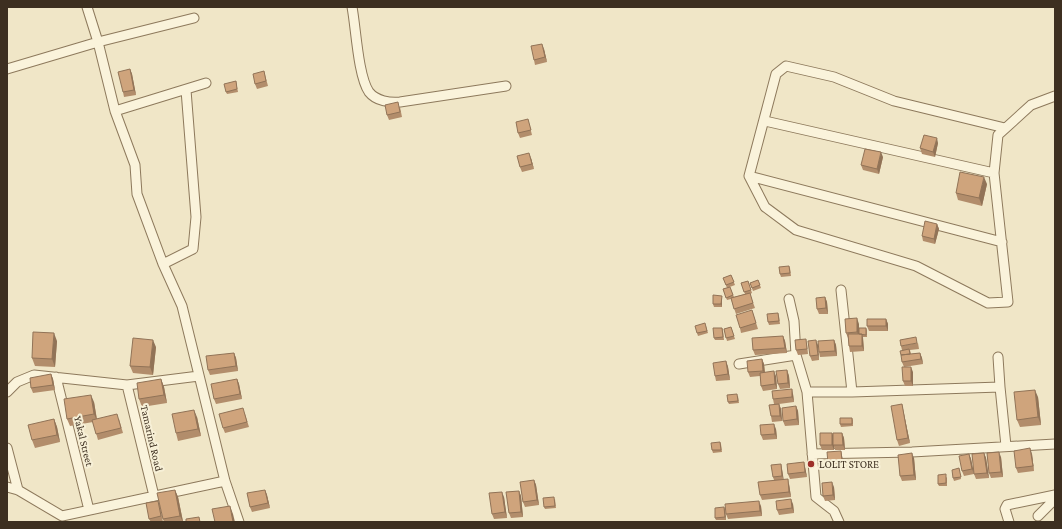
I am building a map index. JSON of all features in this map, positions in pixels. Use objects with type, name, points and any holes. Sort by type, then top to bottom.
[{"type":"street","points":[[87,7],[98,42],[115,111],[134,165],[137,194],[163,264],[182,306],[225,481],[239,522]]},
{"type":"street","points":[[352,7],[362,73],[370,93],[376,97],[392,102],[400,102],[506,86]]},
{"type":"street","points":[[7,69],[98,42],[194,18]]},
{"type":"street","points":[[1005,128],[894,101],[834,77],[786,66],[776,74],[765,121],[749,176],[765,207],[796,230],[916,266],[988,303],[1008,302],[994,173],[998,135],[1031,105],[1055,96]]},
{"type":"street","points":[[115,111],[206,83]]},
{"type":"street","points":[[163,264],[193,249],[196,217],[186,90]]},
{"type":"street","points":[[765,121],[994,173]]},
{"type":"street","points":[[749,176],[1002,242]]},
{"type":"street","points":[[841,290],[852,392]]},
{"type":"street","points":[[789,299],[794,321],[796,355],[807,392],[816,497],[834,511],[839,522]]},
{"type":"street","points":[[739,364],[796,355]]},
{"type":"street","points":[[998,357],[1006,446]]},
{"type":"street","points":[[7,392],[17,382],[34,375],[127,385],[199,376]]},
{"type":"street","name":"Yakal Street","points":[[56,377],[89,510]]},
{"type":"street","name":"Tamarind Road","points":[[127,385],[154,496]]},
{"type":"street","points":[[807,392],[852,392],[1000,386]]},
{"type":"street","points":[[812,454],[912,452],[1055,444]]},
{"type":"street","points":[[7,448],[18,490]]},
{"type":"street","points":[[7,487],[18,490],[62,519],[89,510],[225,481]]},
{"type":"street","points":[[1009,522],[1005,508],[1007,505],[1055,495]]},
{"type":"street","points":[[1038,516],[1055,499]]},
{"type":"building","points":[[542,44],[545,57],[534,60],[531,46]]},
{"type":"building","points":[[130,69],[134,90],[123,92],[118,72]]},
{"type":"building","points":[[264,71],[266,81],[255,84],[253,74]]},
{"type":"building","points":[[236,81],[237,89],[226,92],[224,84]]},
{"type":"building","points":[[398,102],[400,112],[387,115],[385,105]]},
{"type":"building","points":[[528,119],[531,130],[518,133],[516,122]]},
{"type":"building","points":[[924,135],[937,138],[933,152],[920,148]]},
{"type":"building","points":[[865,149],[881,152],[877,169],[861,165]]},
{"type":"building","points":[[529,153],[532,164],[520,167],[517,156]]},
{"type":"building","points":[[960,172],[984,177],[979,198],[956,193]]},
{"type":"building","points":[[925,221],[937,224],[934,239],[922,236]]},
{"type":"building","points":[[789,266],[790,273],[780,274],[779,267]]},
{"type":"building","points":[[731,275],[734,282],[726,285],[723,278]]},
{"type":"building","points":[[758,280],[760,285],[752,288],[750,283]]},
{"type":"building","points":[[748,281],[751,290],[744,292],[741,283]]},
{"type":"building","points":[[730,287],[733,295],[726,298],[723,289]]},
{"type":"building","points":[[750,293],[753,303],[734,309],[731,298]]},
{"type":"building","points":[[713,295],[722,296],[721,304],[713,304]]},
{"type":"building","points":[[825,297],[826,308],[817,309],[816,298]]},
{"type":"building","points":[[752,310],[756,323],[740,328],[736,315]]},
{"type":"building","points":[[778,313],[779,321],[768,322],[767,314]]},
{"type":"building","points":[[857,318],[857,332],[846,333],[845,319]]},
{"type":"building","points":[[867,319],[886,319],[886,326],[867,326]]},
{"type":"building","points":[[705,323],[707,331],[697,333],[695,326]]},
{"type":"building","points":[[731,327],[734,336],[726,338],[724,329]]},
{"type":"building","points":[[713,328],[722,328],[723,337],[714,338]]},
{"type":"building","points":[[859,328],[866,328],[866,335],[859,334]]},
{"type":"building","points":[[33,332],[54,333],[52,359],[32,358]]},
{"type":"building","points":[[848,334],[862,334],[862,346],[849,346]]},
{"type":"building","points":[[783,336],[785,348],[753,350],[752,338]]},
{"type":"building","points":[[916,337],[917,343],[901,346],[900,340]]},
{"type":"building","points":[[133,338],[153,340],[150,367],[130,366]]},
{"type":"building","points":[[806,339],[807,349],[796,350],[795,340]]},
{"type":"building","points":[[816,340],[818,355],[810,356],[808,341]]},
{"type":"building","points":[[834,340],[835,351],[819,352],[818,341]]},
{"type":"building","points":[[909,349],[910,354],[901,355],[900,351]]},
{"type":"building","points":[[234,353],[236,366],[208,370],[206,356]]},
{"type":"building","points":[[920,353],[921,359],[902,362],[901,355]]},
{"type":"building","points":[[762,359],[763,371],[748,372],[747,361]]},
{"type":"building","points":[[726,361],[728,374],[715,376],[713,363]]},
{"type":"building","points":[[902,367],[911,367],[911,381],[903,381]]},
{"type":"building","points":[[787,370],[788,383],[778,384],[776,371]]},
{"type":"building","points":[[774,371],[775,384],[761,386],[760,373]]},
{"type":"building","points":[[51,374],[53,385],[31,388],[30,378]]},
{"type":"building","points":[[161,379],[164,395],[139,399],[137,383]]},
{"type":"building","points":[[237,379],[240,394],[214,399],[211,384]]},
{"type":"building","points":[[792,389],[792,397],[773,399],[772,391]]},
{"type":"building","points":[[1035,390],[1038,417],[1017,420],[1014,392]]},
{"type":"building","points":[[737,394],[738,401],[728,402],[727,395]]},
{"type":"building","points":[[91,395],[94,414],[67,419],[64,399]]},
{"type":"building","points":[[779,404],[780,416],[771,416],[769,405]]},
{"type":"building","points":[[902,404],[908,438],[897,440],[891,406]]},
{"type":"building","points":[[796,406],[797,419],[783,421],[782,408]]},
{"type":"building","points":[[243,408],[247,422],[223,428],[219,414]]},
{"type":"building","points":[[194,410],[198,429],[176,433],[172,414]]},
{"type":"building","points":[[117,414],[121,428],[96,434],[92,420]]},
{"type":"building","points":[[840,418],[852,418],[852,424],[840,424]]},
{"type":"building","points":[[54,419],[57,435],[32,440],[28,425]]},
{"type":"building","points":[[774,424],[775,434],[761,435],[760,425]]},
{"type":"building","points":[[820,433],[832,433],[832,445],[820,445]]},
{"type":"building","points":[[833,433],[842,433],[843,445],[833,445]]},
{"type":"building","points":[[720,442],[721,450],[712,450],[711,443]]},
{"type":"building","points":[[1030,448],[1033,466],[1016,468],[1014,451]]},
{"type":"building","points":[[841,451],[842,461],[828,463],[827,452]]},
{"type":"building","points":[[999,452],[1001,472],[989,473],[987,453]]},
{"type":"building","points":[[912,453],[914,475],[900,476],[898,455]]},
{"type":"building","points":[[984,453],[987,473],[974,474],[972,454]]},
{"type":"building","points":[[969,454],[972,469],[962,471],[959,456]]},
{"type":"building","points":[[804,462],[805,472],[788,474],[787,464]]},
{"type":"building","points":[[781,464],[782,476],[773,477],[771,465]]},
{"type":"building","points":[[959,468],[961,477],[953,478],[952,470]]},
{"type":"building","points":[[946,474],[946,483],[938,484],[938,475]]},
{"type":"building","points":[[788,479],[789,492],[760,495],[758,482]]},
{"type":"building","points":[[534,480],[537,500],[523,502],[520,482]]},
{"type":"building","points":[[832,482],[833,495],[823,496],[822,483]]},
{"type":"building","points":[[175,490],[180,516],[163,519],[157,493]]},
{"type":"building","points":[[265,490],[268,503],[250,507],[247,493]]},
{"type":"building","points":[[519,491],[521,512],[509,513],[506,492]]},
{"type":"building","points":[[502,492],[505,512],[492,514],[489,493]]},
{"type":"building","points":[[554,497],[555,506],[544,507],[543,498]]},
{"type":"building","points":[[791,499],[792,508],[777,510],[776,501]]},
{"type":"building","points":[[158,501],[161,516],[149,519],[146,503]]},
{"type":"building","points":[[759,501],[760,511],[726,514],[725,504]]},
{"type":"building","points":[[230,506],[233,522],[215,522],[212,509]]},
{"type":"building","points":[[724,507],[725,517],[715,518],[715,508]]},
{"type":"building","points":[[199,517],[200,522],[186,522],[186,519]]},
{"type":"place","name":"LOLIT STORE","points":[[811,464]]}]
